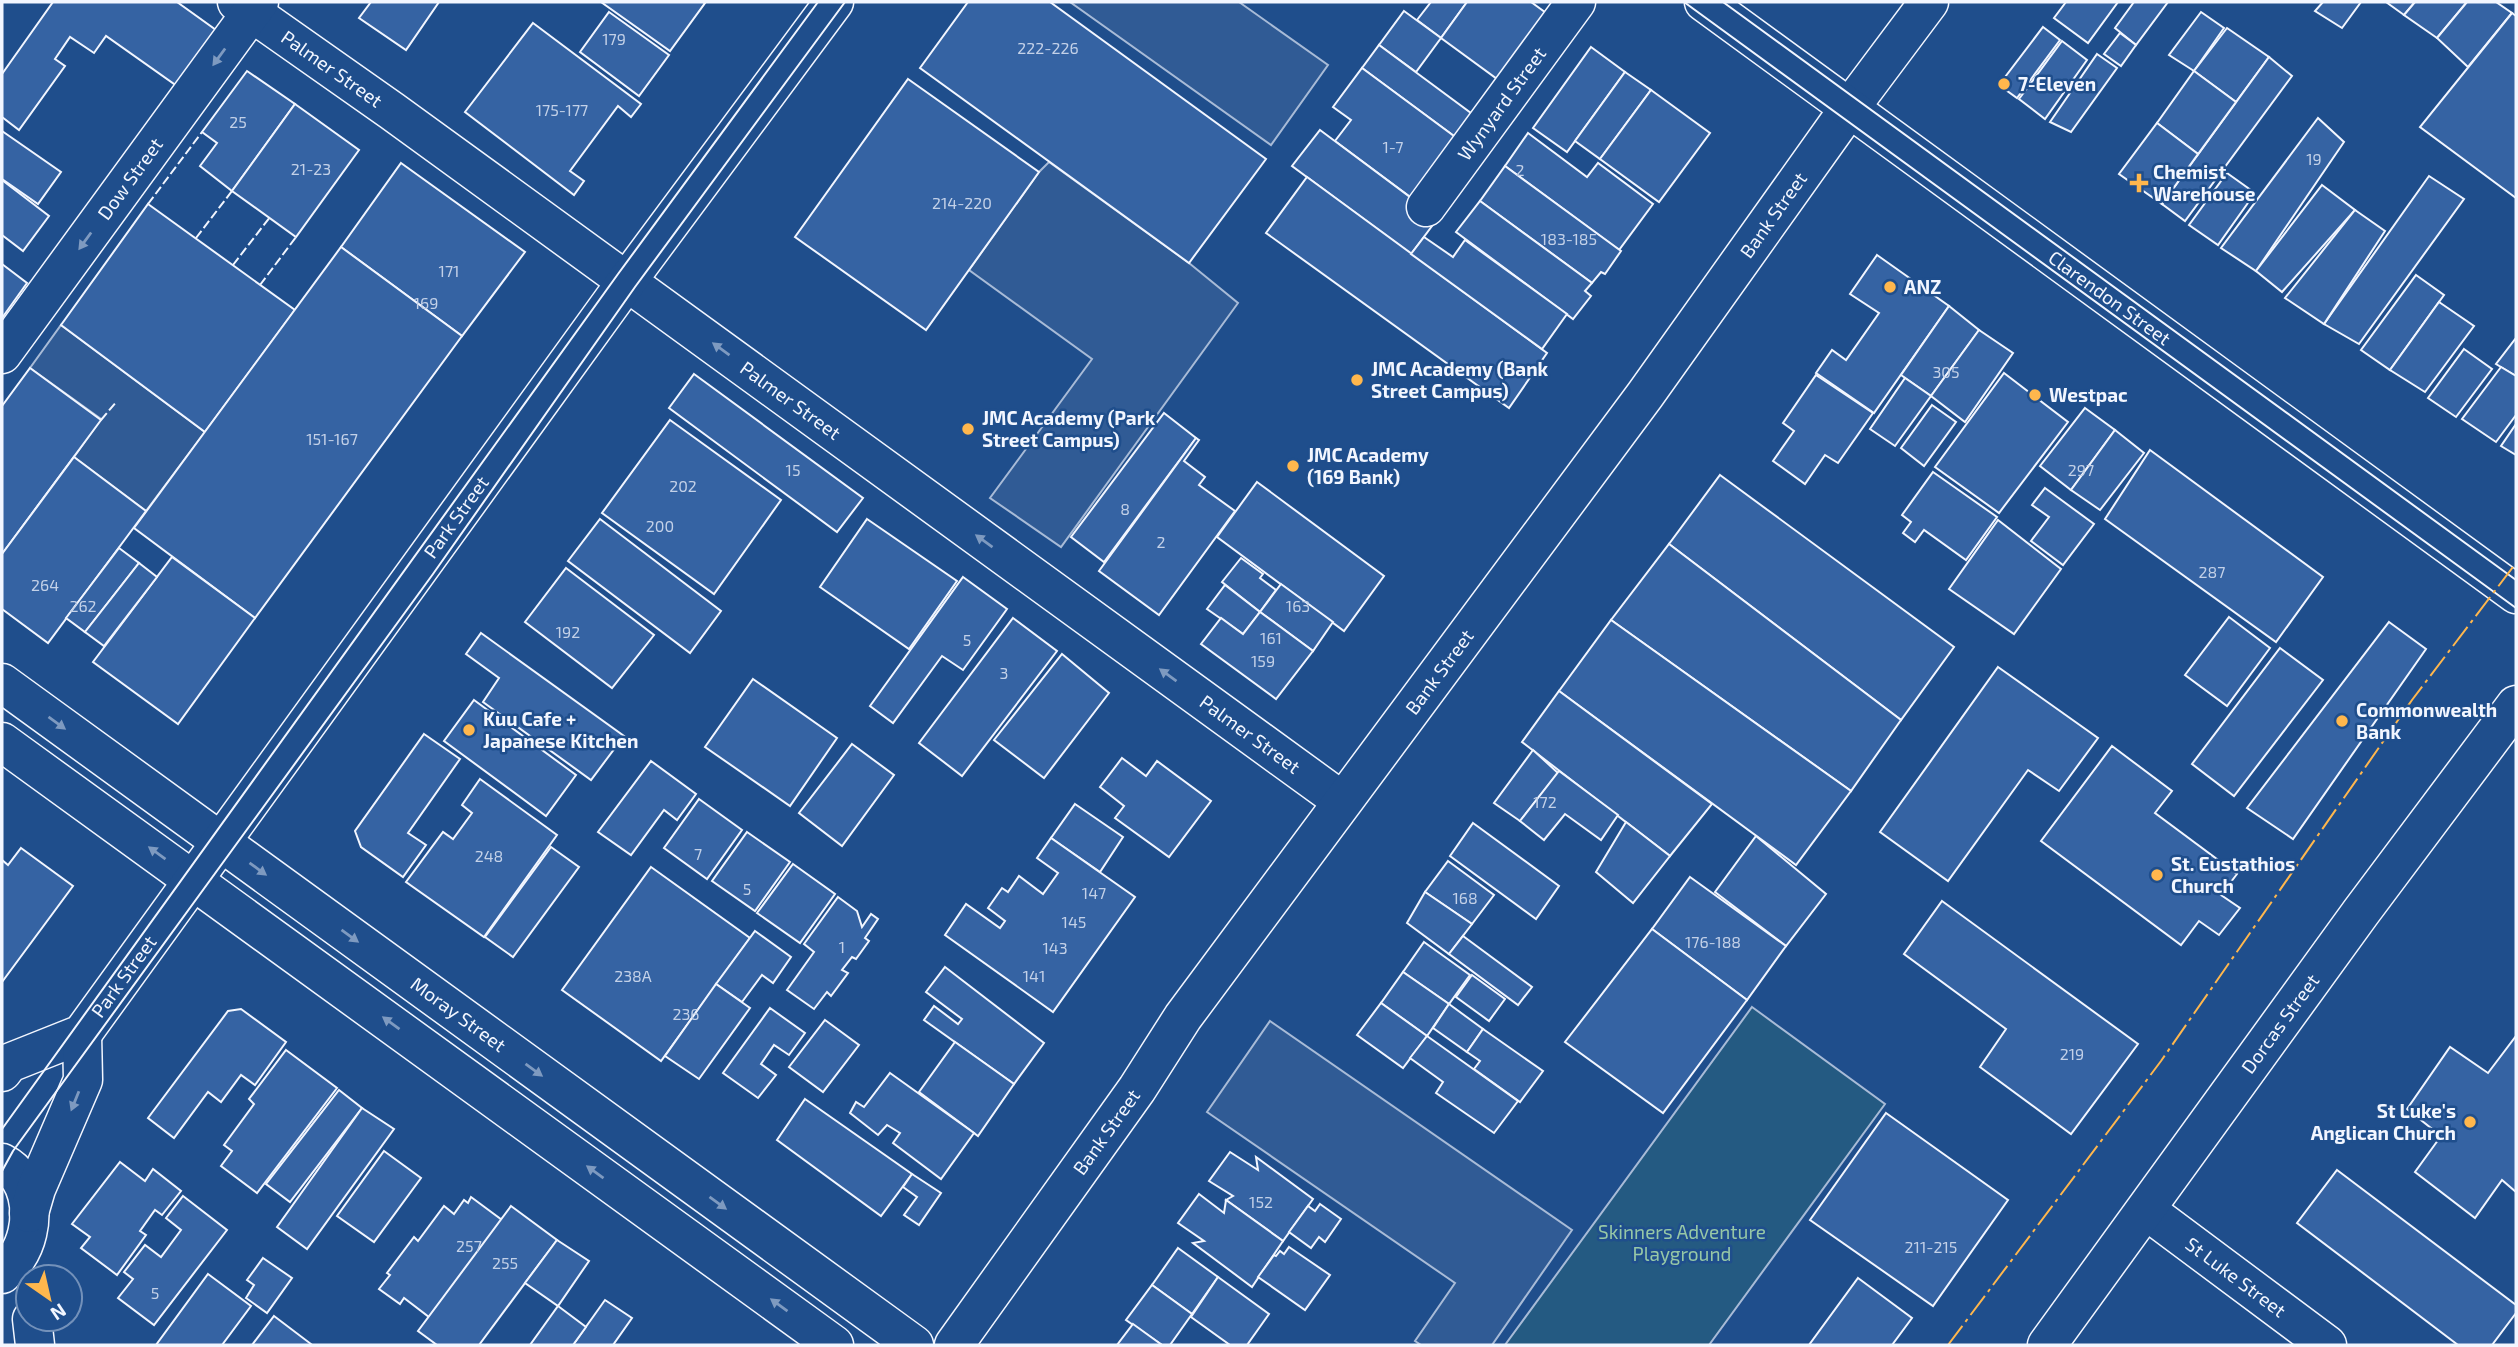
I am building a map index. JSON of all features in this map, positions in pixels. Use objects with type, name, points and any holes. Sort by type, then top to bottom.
[{"type":"street","name":"Park Street","points":[[2,1072],[9,1063],[82,1034],[626,281],[834,2]]},
{"type":"street","name":"Wynyard Street","points":[[1426,207],[1576,2]]},
{"type":"street","name":"Clarendon Street","points":[[1704,2],[2516,594]]},
{"type":"street","name":"Bank Street","points":[[954,1345],[1137,1089],[1183,1017],[1645,395],[1929,2]]},
{"type":"street","name":"Palmer Street","points":[[249,5],[1342,802]]},
{"type":"street","name":"Dow Street","points":[[2,354],[249,5]]},
{"type":"street","name":"Moray Street","points":[[2,682],[914,1345]]},
{"type":"street","name":"Dorcas Street","points":[[2047,1345],[2361,912],[2516,705]]},
{"type":"street","points":[[2,742],[834,1345]]},
{"type":"street","name":"Park Street","points":[[27,1223],[36,1189],[83,1080],[82,1034]]},
{"type":"street","points":[[2,1163],[21,1179],[27,1195],[28,1263]]},
{"type":"street","name":"St Luke Street","points":[[2146,1210],[2327,1345]]},
{"type":"street","points":[[2,1274],[17,1259],[27,1223]]},
{"type":"green space","name":"Skinners Adventure Playground","points":[[1752,1007],[1885,1104],[1709,1345],[1505,1345]]},
{"type":"shaded area","points":[[1070,2],[1239,2],[1328,65],[1271,145]]},
{"type":"shaded area","points":[[1049,162],[1189,263],[1238,303],[1061,547],[990,498],[1092,359],[969,270]]},
{"type":"shaded area","points":[[61,325],[205,432],[146,511],[74,457],[101,419],[30,368]]},
{"type":"shaded area","points":[[1270,1021],[1572,1230],[1492,1345],[1421,1345],[1415,1341],[1455,1283],[1207,1112]]},
{"type":"building","points":[[53,2],[177,2],[216,30],[177,86],[106,36],[94,53],[70,37],[55,59],[65,66],[19,130],[2,117],[2,74]]},
{"type":"building","points":[[371,2],[439,2],[406,50],[359,18]]},
{"type":"building","points":[[601,2],[703,2],[705,3],[670,51]]},
{"type":"building","points":[[968,2],[1050,2],[1266,159],[1189,263],[920,68]]},
{"type":"building","points":[[1431,2],[1467,2],[1441,38],[1417,20]]},
{"type":"building","points":[[1467,2],[1531,2],[1553,18],[1504,84],[1441,38]]},
{"type":"building","points":[[2066,2],[2118,2],[2088,43],[2054,18]]},
{"type":"building","points":[[2134,2],[2168,2],[2136,45],[2115,28]]},
{"type":"building","points":[[2323,2],[2361,2],[2342,28],[2315,11]]},
{"type":"building","points":[[2386,2],[2415,2],[2404,15]]},
{"type":"building","points":[[2415,2],[2467,2],[2437,38],[2404,15]]},
{"type":"building","points":[[2467,2],[2496,2],[2512,13],[2468,67],[2437,38]]},
{"type":"building","points":[[1404,11],[1441,38],[1416,72],[1379,45]]},
{"type":"building","points":[[609,12],[669,55],[639,96],[580,52]]},
{"type":"building","points":[[2201,12],[2224,28],[2194,71],[2169,55]]},
{"type":"building","points":[[2512,13],[2516,16],[2516,198],[2420,127]]},
{"type":"building","points":[[533,23],[641,104],[631,117],[618,106],[570,171],[584,181],[574,195],[465,112]]},
{"type":"building","points":[[2043,27],[2060,40],[2017,98],[1999,85]]},
{"type":"building","points":[[2227,28],[2269,57],[2236,102],[2194,71]]},
{"type":"building","points":[[2120,33],[2136,45],[2121,66],[2104,54]]},
{"type":"building","points":[[2062,41],[2087,60],[2045,119],[2019,99]]},
{"type":"building","points":[[1379,45],[1479,119],[1462,142],[1362,68]]},
{"type":"building","points":[[1591,47],[1625,72],[1567,152],[1533,128]]},
{"type":"building","points":[[2097,54],[2117,68],[2071,132],[2050,122]]},
{"type":"building","points":[[2269,57],[2292,76],[2185,221],[2162,204]]},
{"type":"building","points":[[1362,68],[1462,142],[1417,202],[1335,141],[1351,120],[1333,107]]},
{"type":"building","points":[[247,71],[295,104],[232,191],[200,166],[217,143],[202,132]]},
{"type":"building","points":[[2194,71],[2236,102],[2198,154],[2157,123]]},
{"type":"building","points":[[1625,72],[1651,90],[1600,159],[1575,141]]},
{"type":"building","points":[[908,79],[1039,172],[926,330],[795,237]]},
{"type":"building","points":[[1651,90],[1710,133],[1659,202],[1600,159]]},
{"type":"building","points":[[295,104],[359,150],[296,237],[232,191]]},
{"type":"building","points":[[2318,118],[2344,142],[2256,271],[2221,248]]},
{"type":"building","points":[[2157,123],[2198,154],[2162,204],[2119,174]]},
{"type":"building","points":[[1320,130],[1438,218],[1411,254],[1292,166]]},
{"type":"building","points":[[2,131],[61,172],[38,204],[2,179]]},
{"type":"building","points":[[1528,133],[1587,177],[1598,163],[1653,204],[1619,250],[1505,166]]},
{"type":"building","points":[[401,163],[525,252],[462,336],[341,247]]},
{"type":"building","points":[[1505,166],[1621,251],[1605,274],[1601,272],[1592,283],[1480,201]]},
{"type":"building","points":[[2227,173],[2255,193],[2218,245],[2189,225]]},
{"type":"building","points":[[2429,176],[2464,199],[2359,344],[2324,324]]},
{"type":"building","points":[[1307,177],[1547,353],[1509,408],[1266,233]]},
{"type":"building","points":[[2,180],[49,216],[23,251],[2,235]]},
{"type":"building","points":[[2322,185],[2355,210],[2282,292],[2256,271]]},
{"type":"building","points":[[1480,201],[1592,283],[1585,291],[1591,296],[1573,319],[1456,232]]},
{"type":"building","points":[[148,204],[295,310],[205,432],[61,325]]},
{"type":"building","points":[[2355,210],[2385,231],[2324,324],[2285,298]]},
{"type":"building","points":[[1424,237],[1453,257],[1465,240],[1567,314],[1542,349],[1411,254]]},
{"type":"building","points":[[341,247],[462,336],[255,618],[134,528]]},
{"type":"building","points":[[1877,255],[1949,306],[1874,413],[1816,373],[1832,350],[1846,360],[1879,313],[1850,294]]},
{"type":"building","points":[[2,264],[27,283],[2,318]]},
{"type":"building","points":[[2416,275],[2444,295],[2390,370],[2361,350]]},
{"type":"building","points":[[2439,302],[2474,326],[2425,392],[2390,370]]},
{"type":"building","points":[[1949,306],[1979,330],[1931,396],[1901,375]]},
{"type":"building","points":[[1979,330],[2013,353],[1965,422],[1931,396]]},
{"type":"building","points":[[2516,338],[2516,376],[2496,364]]},
{"type":"building","points":[[2464,349],[2492,369],[2456,417],[2428,398]]},
{"type":"building","points":[[2501,367],[2516,376],[2516,415],[2496,442],[2462,419]]},
{"type":"building","points":[[30,368],[101,420],[2,554],[2,406]]},
{"type":"building","points":[[2004,373],[2068,422],[1999,513],[1935,467]]},
{"type":"building","points":[[694,374],[863,498],[837,532],[669,408]]},
{"type":"building","points":[[1816,375],[1873,413],[1838,463],[1825,455],[1805,484],[1773,461],[1794,431],[1783,423]]},
{"type":"building","points":[[1905,378],[1931,396],[1895,446],[1870,429]]},
{"type":"building","points":[[1932,405],[1956,422],[1924,466],[1901,448]]},
{"type":"building","points":[[2085,408],[2115,430],[2071,490],[2040,466]]},
{"type":"building","points":[[1164,413],[1196,438],[1104,562],[1071,537]]},
{"type":"building","points":[[670,420],[781,500],[714,594],[602,513]]},
{"type":"building","points":[[2516,424],[2516,455],[2501,446]]},
{"type":"building","points":[[2115,430],[2144,453],[2100,510],[2071,490]]},
{"type":"building","points":[[1196,438],[1199,440],[1184,461],[1205,477],[1199,485],[1235,511],[1159,615],[1099,571]]},
{"type":"building","points":[[2150,450],[2323,577],[2276,642],[2105,519]]},
{"type":"building","points":[[74,457],[146,511],[48,643],[2,609],[2,554]]},
{"type":"building","points":[[1933,472],[1997,517],[1966,560],[1924,530],[1915,542],[1903,533],[1911,522],[1902,515]]},
{"type":"building","points":[[1720,475],[1954,647],[1901,720],[1669,544]]},
{"type":"building","points":[[1257,482],[1384,576],[1344,631],[1217,537]]},
{"type":"building","points":[[2045,488],[2094,524],[2063,565],[2031,541],[2049,517],[2032,505]]},
{"type":"building","points":[[600,519],[721,611],[690,653],[568,561]]},
{"type":"building","points":[[867,519],[957,581],[909,649],[820,587]]},
{"type":"building","points":[[1998,520],[2061,569],[2014,634],[1949,589]]},
{"type":"building","points":[[1669,544],[1901,720],[1851,791],[1611,620]]},
{"type":"building","points":[[119,548],[139,563],[85,632],[66,618]]},
{"type":"building","points":[[172,557],[255,618],[178,724],[93,662]]},
{"type":"building","points":[[1241,558],[1263,574],[1260,578],[1276,590],[1260,612],[1222,582]]},
{"type":"building","points":[[139,563],[157,577],[104,646],[85,632]]},
{"type":"building","points":[[566,568],[654,635],[612,688],[525,622]]},
{"type":"building","points":[[963,577],[1007,609],[963,670],[942,656],[893,723],[870,706]]},
{"type":"building","points":[[1281,584],[1333,622],[1313,651],[1260,612]]},
{"type":"building","points":[[1225,585],[1260,612],[1243,634],[1207,609]]},
{"type":"building","points":[[1260,612],[1313,651],[1276,699],[1201,644],[1221,618],[1243,634]]},
{"type":"building","points":[[2229,617],[2270,648],[2227,706],[2185,675]]},
{"type":"building","points":[[1013,618],[1057,651],[962,776],[919,743]]},
{"type":"building","points":[[1611,620],[1851,791],[1796,865],[1559,691]]},
{"type":"building","points":[[2389,622],[2426,649],[2293,839],[2247,808]]},
{"type":"building","points":[[481,633],[624,736],[591,780],[483,702],[499,678],[466,654]]},
{"type":"building","points":[[2280,648],[2323,680],[2234,796],[2192,764]]},
{"type":"building","points":[[1062,654],[1109,693],[1044,778],[994,740]]},
{"type":"building","points":[[1998,667],[2098,738],[2059,791],[2028,770],[1948,881],[1880,832]]},
{"type":"building","points":[[753,679],[837,738],[790,806],[705,747]]},
{"type":"building","points":[[1559,691],[1712,804],[1670,856],[1522,742]]},
{"type":"building","points":[[474,700],[576,775],[546,816],[444,741]]},
{"type":"building","points":[[424,734],[460,759],[408,833],[426,845],[403,877],[361,847],[355,831]]},
{"type":"building","points":[[852,744],[894,775],[842,846],[799,813]]},
{"type":"building","points":[[2112,746],[2172,791],[2155,813],[2237,874],[2221,895],[2240,908],[2219,935],[2199,921],[2181,945],[2041,841]]},
{"type":"building","points":[[1533,750],[1558,773],[1520,821],[1494,803]]},
{"type":"building","points":[[1122,758],[1146,776],[1157,761],[1211,801],[1169,857],[1115,818],[1124,806],[1100,787]]},
{"type":"building","points":[[651,761],[696,794],[677,820],[664,810],[631,855],[598,832]]},
{"type":"building","points":[[1559,771],[1618,815],[1601,840],[1565,814],[1544,840],[1520,821]]},
{"type":"building","points":[[480,779],[557,835],[484,937],[406,882],[443,832],[453,839],[472,813],[462,805]]},
{"type":"building","points":[[699,799],[742,830],[707,879],[664,848]]},
{"type":"building","points":[[1075,804],[1123,837],[1100,872],[1051,838]]},
{"type":"building","points":[[1626,822],[1670,856],[1633,903],[1596,872]]},
{"type":"building","points":[[1473,823],[1559,886],[1536,919],[1450,856]]},
{"type":"building","points":[[747,832],[790,862],[755,911],[712,881]]},
{"type":"building","points":[[1756,836],[1826,894],[1786,946],[1715,892]]},
{"type":"building","points":[[1051,838],[1135,897],[1053,1012],[945,935],[966,904],[1000,928],[1005,921],[988,908],[1002,888],[1008,892],[1019,876],[1043,894],[1058,873],[1037,858]]},
{"type":"building","points":[[551,847],[579,867],[513,957],[485,937]]},
{"type":"building","points":[[21,848],[73,886],[2,982],[2,860],[8,865]]},
{"type":"building","points":[[1448,861],[1494,895],[1472,924],[1425,892]]},
{"type":"building","points":[[793,864],[835,894],[800,943],[757,913]]},
{"type":"building","points":[[651,867],[750,938],[661,1061],[562,990]]},
{"type":"building","points":[[1690,877],[1786,946],[1747,1000],[1652,929]]},
{"type":"building","points":[[1425,892],[1472,924],[1449,954],[1407,923]]},
{"type":"building","points":[[838,897],[857,911],[862,927],[871,914],[878,919],[865,938],[869,941],[856,959],[852,957],[842,970],[848,973],[831,996],[827,992],[814,1009],[787,990],[814,952],[804,944]]},
{"type":"building","points":[[1942,901],[2138,1044],[2071,1134],[1980,1067],[2006,1029],[1904,954]]},
{"type":"building","points":[[1652,929],[1747,1000],[1663,1113],[1565,1042]]},
{"type":"building","points":[[755,931],[791,957],[773,983],[762,975],[742,1002],[716,984]]},
{"type":"building","points":[[1463,936],[1532,987],[1518,1005],[1449,954]]},
{"type":"building","points":[[1424,942],[1470,975],[1449,1004],[1403,972]]},
{"type":"building","points":[[945,967],[1044,1043],[1014,1084],[924,1020],[934,1006],[958,1024],[962,1019],[926,992]]},
{"type":"building","points":[[1403,972],[1449,1004],[1427,1036],[1381,1003]]},
{"type":"building","points":[[1472,975],[1505,999],[1489,1021],[1456,997]]},
{"type":"building","points":[[716,984],[750,1008],[699,1079],[665,1056]]},
{"type":"building","points":[[1381,1003],[1427,1036],[1403,1068],[1357,1035]]},
{"type":"building","points":[[1449,1004],[1483,1029],[1467,1052],[1433,1028]]},
{"type":"building","points":[[770,1008],[805,1033],[789,1055],[774,1045],[761,1064],[776,1075],[758,1098],[723,1073]]},
{"type":"building","points":[[241,1009],[286,1042],[255,1085],[241,1075],[221,1102],[208,1092],[174,1138],[148,1118],[228,1011]]},
{"type":"building","points":[[825,1020],[859,1045],[823,1092],[789,1067]]},
{"type":"building","points":[[1483,1029],[1543,1071],[1520,1102],[1474,1069],[1480,1061],[1467,1052]]},
{"type":"building","points":[[1427,1036],[1518,1101],[1494,1133],[1436,1093],[1443,1082],[1410,1058]]},
{"type":"building","name":"St Luke's Anglican Church","points":[[2516,1036],[2516,1192],[2502,1180],[2475,1218],[2415,1172],[2441,1136],[2407,1109],[2450,1047],[2488,1073]]},
{"type":"building","points":[[955,1042],[1014,1084],[978,1136],[919,1092]]},
{"type":"building","points":[[286,1050],[337,1088],[257,1193],[221,1166],[232,1151],[224,1145],[254,1104],[249,1099]]},
{"type":"building","points":[[890,1073],[974,1133],[941,1179],[893,1143],[900,1133],[887,1125],[878,1135],[850,1113],[856,1102],[864,1107]]},
{"type":"building","points":[[339,1090],[362,1108],[290,1202],[266,1184]]},
{"type":"building","points":[[805,1099],[912,1174],[881,1216],[777,1140]]},
{"type":"building","points":[[362,1108],[394,1129],[307,1249],[277,1227]]},
{"type":"building","points":[[1886,1113],[2008,1200],[1933,1306],[1810,1220]]},
{"type":"building","points":[[384,1151],[421,1178],[374,1242],[337,1216]]},
{"type":"building","points":[[1230,1152],[1258,1170],[1256,1157],[1313,1199],[1283,1241],[1226,1200],[1233,1196],[1209,1181]]},
{"type":"building","points":[[120,1162],[145,1181],[153,1169],[181,1191],[162,1215],[155,1210],[140,1231],[146,1235],[117,1275],[81,1248],[90,1237],[72,1224]]},
{"type":"building","points":[[2337,1170],[2516,1305],[2516,1313],[2492,1345],[2458,1345],[2297,1223]]},
{"type":"building","points":[[912,1174],[941,1193],[919,1225],[904,1215],[917,1197],[903,1187]]},
{"type":"building","points":[[1199,1194],[1224,1213],[1226,1200],[1283,1241],[1252,1287],[1193,1243],[1204,1241],[1178,1223]]},
{"type":"building","points":[[183,1196],[227,1230],[154,1325],[118,1298],[133,1279],[124,1272],[145,1245],[161,1257],[181,1230],[166,1218]]},
{"type":"building","points":[[471,1197],[502,1220],[429,1317],[404,1298],[400,1304],[379,1289],[390,1275],[387,1273],[414,1237],[418,1241],[444,1206],[454,1214],[464,1200],[468,1203]]},
{"type":"building","points":[[1320,1204],[1341,1219],[1325,1242],[1319,1237],[1311,1248],[1289,1232],[1308,1206],[1315,1211]]},
{"type":"building","points":[[511,1206],[557,1240],[479,1345],[437,1345],[418,1331]]},
{"type":"building","points":[[557,1240],[589,1261],[558,1306],[525,1283]]},
{"type":"building","points":[[1289,1247],[1330,1275],[1305,1310],[1258,1277],[1274,1255],[1280,1251],[1284,1254]]},
{"type":"building","points":[[1178,1248],[1218,1277],[1192,1314],[1152,1285]]},
{"type":"building","points":[[263,1258],[292,1278],[267,1313],[246,1298],[254,1285],[247,1280]]},
{"type":"building","points":[[208,1274],[251,1306],[222,1345],[156,1345]]},
{"type":"building","points":[[1218,1277],[1269,1314],[1247,1345],[1230,1345],[1191,1317]]},
{"type":"building","points":[[1858,1278],[1912,1318],[1892,1345],[1809,1345]]},
{"type":"building","points":[[1152,1285],[1192,1314],[1170,1345],[1162,1345],[1126,1320]]},
{"type":"building","points":[[605,1300],[632,1318],[613,1345],[573,1345]]},
{"type":"building","points":[[558,1306],[586,1327],[573,1345],[530,1345]]},
{"type":"building","points":[[274,1316],[311,1344],[252,1345]]},
{"type":"building","points":[[1133,1324],[1162,1345],[1117,1345]]},
{"type":"tram line","points":[[2,1129],[618,274],[818,2]]},
{"type":"tram line","points":[[2,1171],[13,1151],[433,574],[635,287],[845,2]]},
{"type":"tram line","points":[[1684,2],[2516,608]]},
{"type":"tram line","points":[[1723,2],[2516,580]]},
{"type":"fence","points":[[148,204],[202,132]]},
{"type":"fence","points":[[196,238],[232,191]]},
{"type":"fence","points":[[233,265],[270,217]]},
{"type":"fence","points":[[260,285],[296,237]]},
{"type":"fence","points":[[101,420],[117,401]]},
{"type":"power","points":[[1948,1345],[2161,1061],[2412,700],[2516,563]]},
{"type":"place","name":"7-Eleven","points":[[2004,84]]},
{"type":"place","name":"Chemist Warehouse","points":[[2139,183]]},
{"type":"place","name":"ANZ","points":[[1890,287]]},
{"type":"place","name":"JMC Academy (Bank Street Campus)","points":[[1357,380]]},
{"type":"place","name":"Westpac","points":[[2035,395]]},
{"type":"place","name":"JMC Academy (Park Street Campus)","points":[[968,429]]},
{"type":"place","name":"JMC Academy (169 Bank)","points":[[1293,466]]},
{"type":"place","name":"Commonwealth Bank","points":[[2342,721]]},
{"type":"place","name":"Kuu Cafe + Japanese Kitchen","points":[[469,730]]},
{"type":"place","name":"St. Eustathios Church","points":[[2157,875]]},
{"type":"place","name":"St Luke's Anglican Church","points":[[2470,1122]]}]
